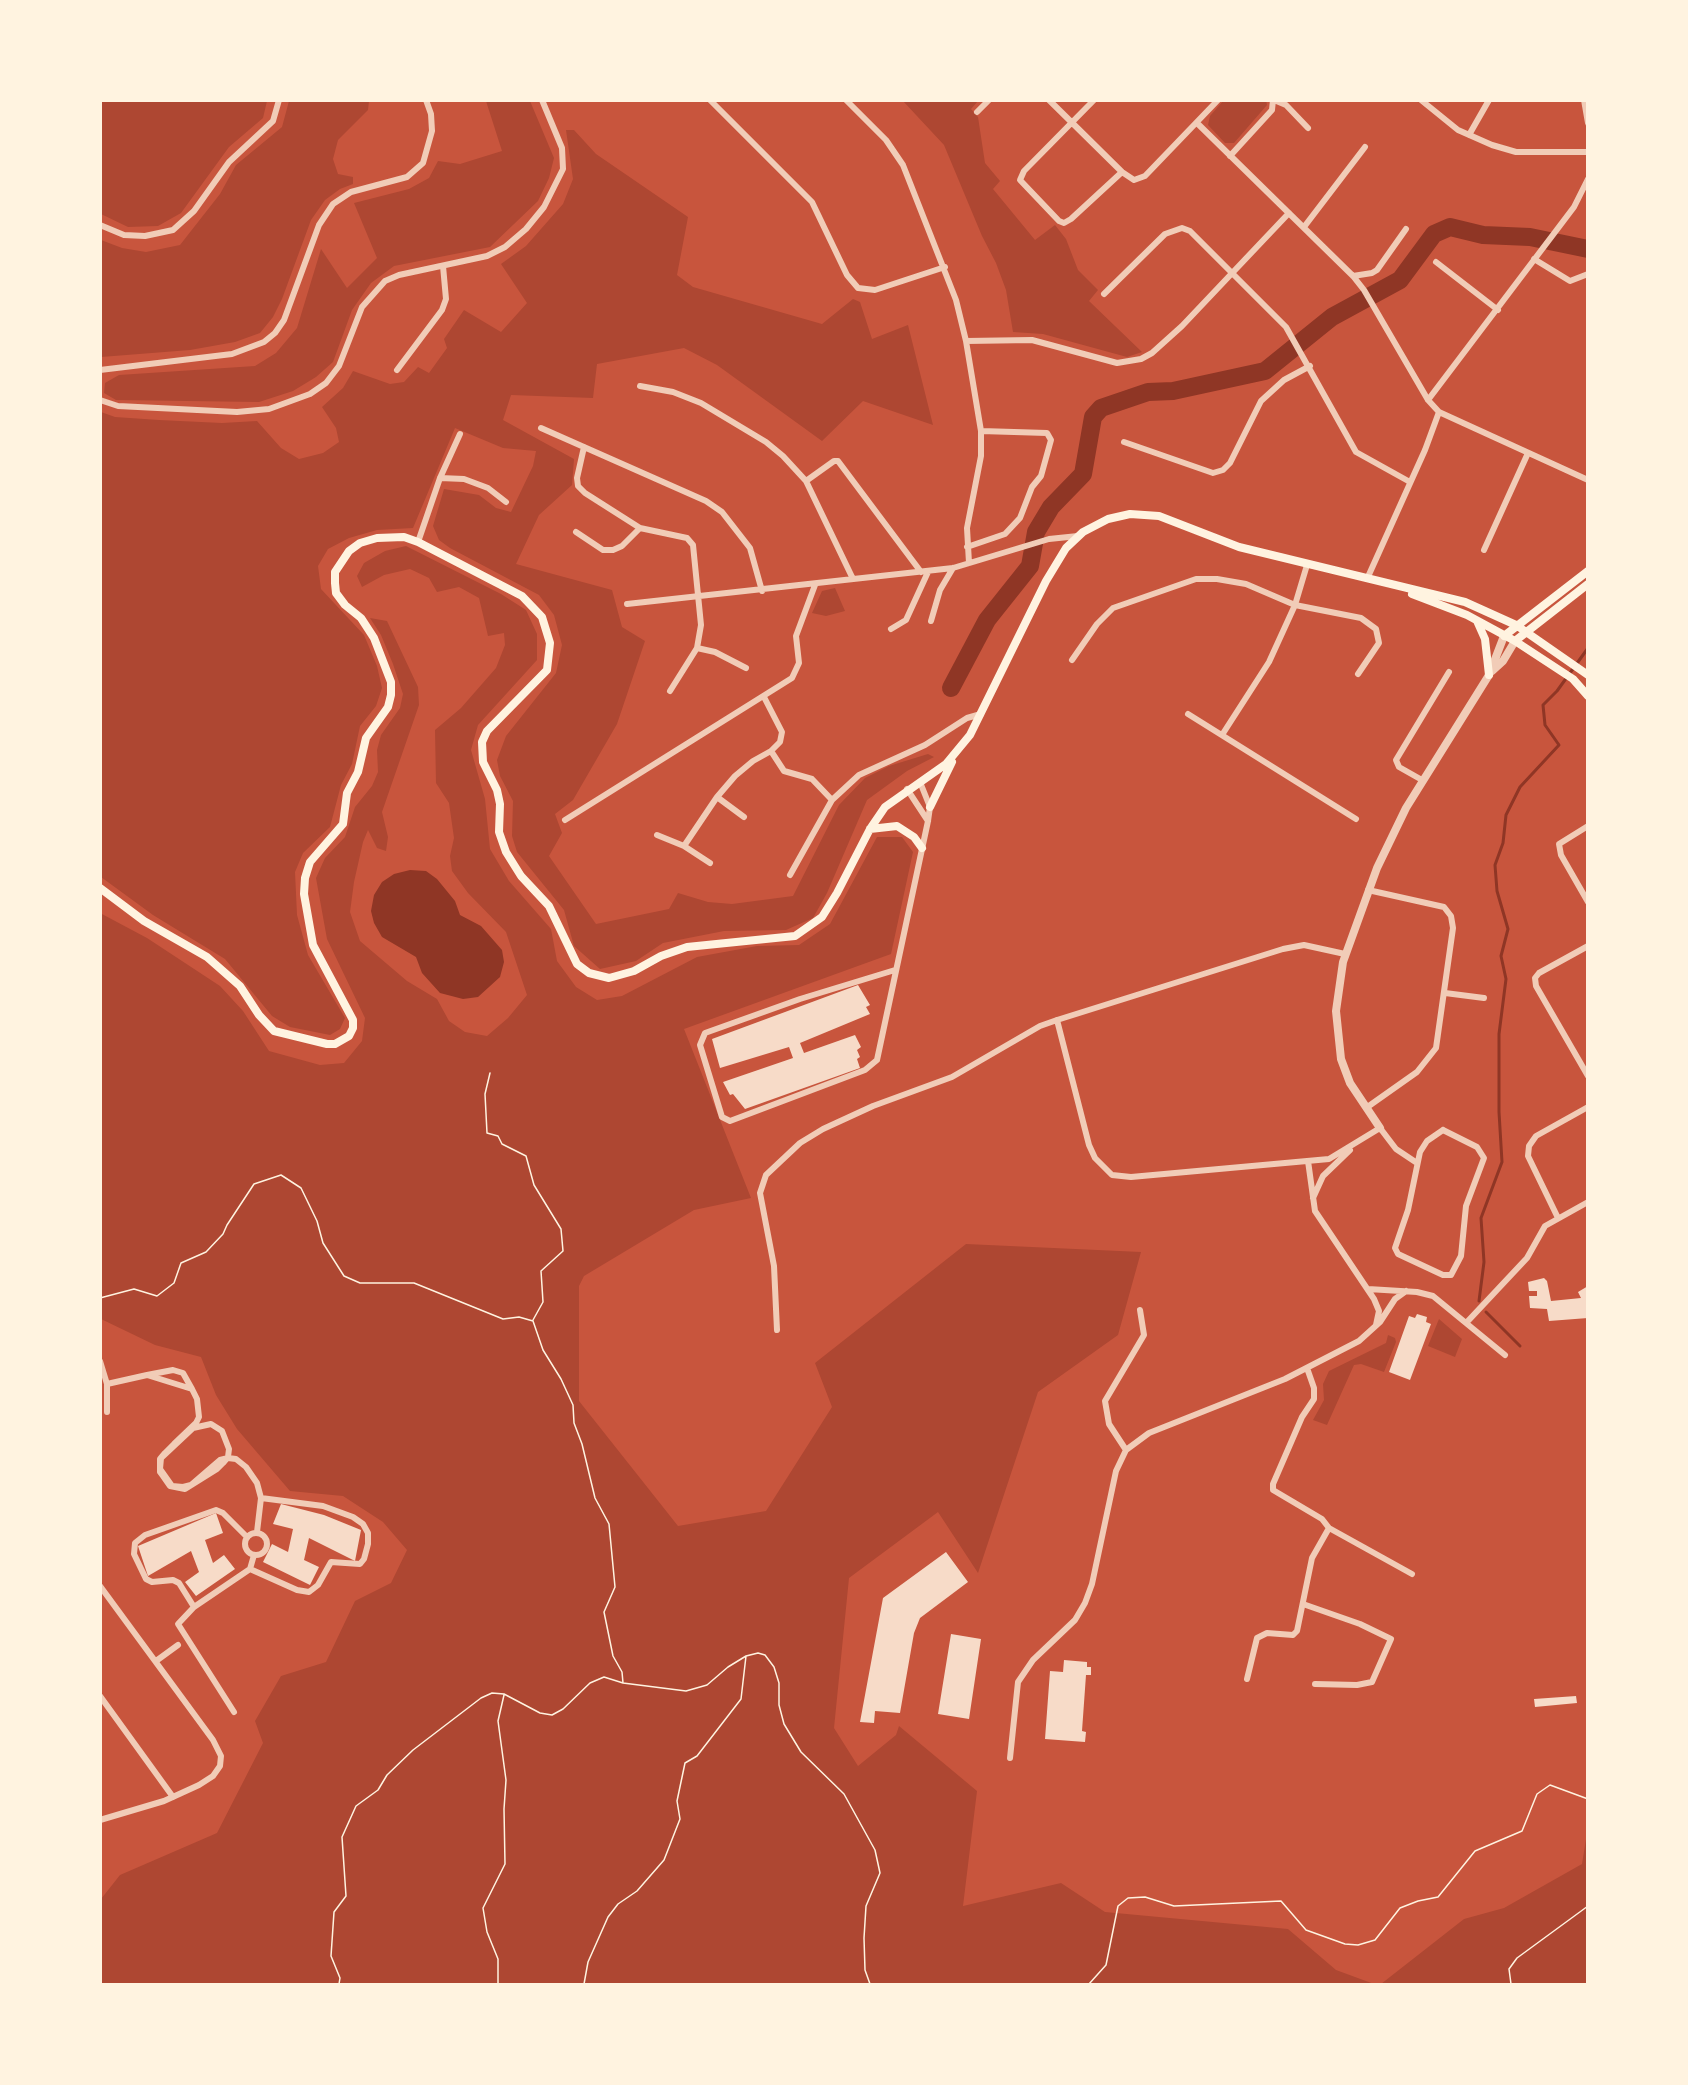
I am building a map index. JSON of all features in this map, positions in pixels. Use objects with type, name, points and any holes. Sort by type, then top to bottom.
[{"type":"main road","points":[[930,807],[956,754],[982,713],[1057,561],[1077,536],[1108,519],[1130,514],[1148,514],[1239,547],[1465,602],[1516,625],[1587,675]]},
{"type":"main road","points":[[100,888],[144,921],[207,957],[240,986],[259,1015],[274,1031],[327,1044],[335,1044],[349,1036],[353,1028],[353,1020],[313,945],[304,878],[309,862],[343,824],[347,793],[358,772],[366,738],[388,707],[391,682],[368,626],[336,593],[335,572],[349,551],[360,543],[390,537],[418,542],[522,596],[536,608],[546,628],[550,657],[547,670],[488,731],[482,742],[483,762],[497,790],[500,804],[499,832],[506,852],[521,876],[549,906],[571,955],[589,973],[609,978],[619,976],[687,947],[795,936],[822,917],[870,829],[885,807],[956,754]]},
{"type":"main road","points":[[1504,636],[1587,571]]},
{"type":"main road","points":[[1515,641],[1587,584]]},
{"type":"main road","points":[[1395,586],[1477,620],[1515,641],[1573,679],[1587,696]]},
{"type":"main road","points":[[1477,620],[1485,639],[1490,674]]},
{"type":"main road","points":[[870,829],[897,826],[914,837],[922,848]]},
{"type":"street","points":[[100,225],[124,235],[145,236],[173,230],[194,211],[229,162],[273,121],[279,100]]},
{"type":"street","points":[[100,370],[232,354],[264,342],[275,333],[284,320],[319,225],[333,204],[351,192],[407,177],[423,163],[432,131],[431,114],[426,100]]},
{"type":"street","points":[[100,400],[118,406],[237,412],[269,409],[292,402],[326,383],[339,366],[362,307],[372,292],[385,281],[399,274],[487,256],[505,247],[544,207],[563,169],[562,148],[542,100]]},
{"type":"street","points":[[710,100],[812,202],[847,275],[858,288],[875,290],[945,267]]},
{"type":"street","points":[[846,100],[886,140],[903,165],[945,267],[966,341],[981,430],[981,456],[967,528],[969,563]]},
{"type":"street","points":[[977,112],[989,100]]},
{"type":"street","points":[[1049,100],[1122,172],[1134,180],[1145,176],[1218,100]]},
{"type":"street","points":[[1094,100],[1024,171],[1020,180],[1059,221],[1064,223],[1122,172]]},
{"type":"street","points":[[1230,156],[1272,110],[1273,100],[1286,105],[1308,128]]},
{"type":"street","points":[[1421,100],[1445,121],[1469,135],[1516,152],[1587,152]]},
{"type":"street","points":[[1469,135],[1489,100]]},
{"type":"street","points":[[1584,100],[1587,123]]},
{"type":"street","points":[[1197,123],[1353,276],[1373,304],[1428,400],[1439,412],[1587,480]]},
{"type":"street","points":[[1304,227],[1365,147]]},
{"type":"street","points":[[1428,400],[1574,207],[1587,179]]},
{"type":"street","points":[[966,341],[1032,340],[1092,357],[1129,363],[1158,348],[1289,213]]},
{"type":"street","points":[[1104,294],[1165,234],[1182,228],[1190,231],[1286,327],[1310,366],[1356,452],[1410,482]]},
{"type":"street","points":[[1353,276],[1366,275],[1377,270],[1406,229]]},
{"type":"street","points":[[1534,259],[1570,281],[1587,274]]},
{"type":"street","points":[[1436,262],[1498,310]]},
{"type":"street","points":[[397,370],[442,310],[446,299],[442,266]]},
{"type":"street","points":[[1124,441],[1213,473],[1223,470],[1230,463],[1261,401],[1284,380],[1310,366]]},
{"type":"street","points":[[640,386],[674,392],[716,412],[766,442],[806,481],[853,579]]},
{"type":"street","points":[[1367,579],[1439,412]]},
{"type":"street","points":[[541,428],[706,501],[722,512],[750,548],[762,591]]},
{"type":"street","points":[[967,547],[1005,534],[1020,518],[1032,488],[1041,476],[1051,440],[1047,433],[981,430]]},
{"type":"street","points":[[418,542],[440,478],[460,434]]},
{"type":"street","points":[[584,447],[577,478],[578,486],[585,493],[640,528],[687,538],[693,545],[701,625],[697,648],[670,691]]},
{"type":"street","points":[[1484,550],[1528,453]]},
{"type":"street","points":[[806,481],[834,461],[838,461],[924,572]]},
{"type":"street","points":[[440,478],[464,479],[488,488],[506,502]]},
{"type":"street","points":[[576,532],[603,549],[613,550],[622,546],[640,528]]},
{"type":"street","points":[[627,604],[762,591],[953,568],[1028,544],[1077,536]]},
{"type":"street","points":[[1222,735],[1269,662],[1295,605],[1307,565]]},
{"type":"street","points":[[931,621],[940,590],[953,568]]},
{"type":"street","points":[[891,629],[906,620],[924,572]]},
{"type":"street","points":[[1071,660],[1097,624],[1113,608],[1196,579],[1246,584],[1295,605],[1361,618],[1376,629],[1379,643],[1358,674]]},
{"type":"street","points":[[565,820],[792,678],[797,670],[796,636],[815,585]]},
{"type":"street","points":[[1418,1163],[1396,1149],[1366,1108],[1344,1071],[1337,1037],[1337,1001],[1345,954],[1368,890],[1422,780],[1490,674],[1504,636]]},
{"type":"street","points":[[1490,674],[1503,662],[1515,641]]},
{"type":"street","points":[[697,648],[723,655],[746,668]]},
{"type":"street","points":[[1422,780],[1399,767],[1395,760],[1449,672]]},
{"type":"street","points":[[684,846],[717,797],[753,761],[771,751],[780,742],[782,732],[764,697]]},
{"type":"street","points":[[790,875],[832,800],[859,775],[925,745],[968,718],[982,713]]},
{"type":"street","points":[[1188,714],[1356,819]]},
{"type":"street","points":[[771,751],[784,771],[812,779],[832,800]]},
{"type":"street","points":[[895,970],[800,999],[705,1033],[700,1045],[722,1117],[730,1121],[865,1070],[877,1060],[928,821],[930,807],[920,782]]},
{"type":"street","points":[[907,789],[928,821]]},
{"type":"street","points":[[717,797],[744,817]]},
{"type":"street","points":[[1587,826],[1559,844],[1561,855],[1587,902]]},
{"type":"street","points":[[657,835],[684,846],[710,863]]},
{"type":"street","points":[[1366,1108],[1417,1072],[1430,1058],[1439,1037],[1453,928],[1449,911],[1439,905],[1368,890]]},
{"type":"street","points":[[777,1330],[774,1266],[760,1193],[766,1175],[800,1143],[823,1128],[873,1106],[952,1077],[1040,1026],[1057,1020],[1304,945],[1345,954]]},
{"type":"street","points":[[1587,945],[1539,973],[1535,978],[1536,986],[1587,1076]]},
{"type":"street","points":[[1445,993],[1484,998]]},
{"type":"street","points":[[1057,1020],[1089,1145],[1095,1158],[1112,1175],[1131,1177],[1329,1159],[1380,1128]]},
{"type":"street","points":[[1558,1218],[1528,1156],[1529,1146],[1536,1136],[1587,1107]]},
{"type":"street","points":[[1443,1130],[1466,1139],[1482,1151],[1484,1158],[1480,1174],[1466,1206],[1461,1256],[1451,1275],[1443,1275],[1396,1251],[1418,1163],[1420,1152],[1427,1142],[1443,1130]]},
{"type":"street","points":[[1312,1200],[1323,1176],[1341,1161],[1354,1145]]},
{"type":"street","points":[[1308,1161],[1312,1200],[1318,1217],[1368,1288],[1379,1311],[1373,1331]]},
{"type":"street","points":[[1467,1322],[1527,1258],[1541,1230],[1587,1202]]},
{"type":"street","points":[[1368,1288],[1433,1296],[1505,1355]]},
{"type":"street","points":[[1010,1758],[1018,1682],[1033,1660],[1075,1620],[1085,1603],[1092,1584],[1116,1471],[1126,1450],[1149,1433],[1307,1368],[1359,1341],[1373,1331],[1395,1299],[1407,1291]]},
{"type":"street","points":[[1126,1450],[1109,1424],[1105,1401],[1144,1335],[1140,1310]]},
{"type":"street","points":[[100,1361],[107,1384],[107,1412]]},
{"type":"street","points":[[1307,1368],[1314,1388],[1314,1399],[1302,1417],[1273,1484],[1273,1490],[1322,1519],[1329,1528],[1412,1574]]},
{"type":"street","points":[[107,1384],[173,1370],[183,1373],[200,1409],[199,1417],[196,1423],[160,1459],[160,1472],[163,1476],[170,1486],[185,1489],[223,1463],[228,1457],[226,1441],[222,1431],[211,1424],[193,1428],[161,1458],[160,1469],[165,1479],[172,1486],[183,1487],[192,1485],[220,1460],[236,1459],[250,1472],[261,1498],[256,1532]]},
{"type":"street","points":[[147,1375],[192,1389]]},
{"type":"street","points":[[250,1569],[309,1592],[318,1585],[331,1562],[360,1564],[364,1559],[368,1544],[368,1533],[363,1524],[353,1517],[323,1506],[261,1498]]},
{"type":"street","points":[[194,1607],[179,1583],[173,1580],[152,1582],[146,1579],[134,1554],[135,1543],[145,1535],[216,1510],[223,1513],[247,1537]]},
{"type":"street","points":[[1247,1679],[1257,1638],[1268,1633],[1296,1634],[1312,1558],[1329,1528]]},
{"type":"street","points":[[247,1537],[256,1532]]},
{"type":"street","points":[[247,1537],[245,1548],[254,1555],[261,1554],[267,1544],[266,1538],[256,1532]]},
{"type":"street","points":[[234,1712],[179,1628],[180,1620],[194,1607],[250,1569],[254,1555]]},
{"type":"street","points":[[100,1586],[156,1661],[221,1756],[220,1766],[213,1776],[173,1797],[100,1820]]},
{"type":"street","points":[[1303,1604],[1359,1624],[1391,1639],[1372,1682],[1357,1685],[1315,1684]]},
{"type":"street","points":[[156,1661],[178,1645]]},
{"type":"street","points":[[100,1696],[173,1797]]},
{"type":"path","points":[[490,1073],[485,1094],[487,1133],[498,1136],[502,1144],[526,1156],[534,1185],[561,1229],[563,1251],[541,1272],[543,1302],[533,1321],[543,1350],[561,1379],[573,1405],[574,1423],[582,1444],[595,1498],[609,1524],[615,1587],[604,1612],[613,1656],[622,1672],[623,1683]]},
{"type":"path","points":[[100,1298],[134,1289],[157,1296],[174,1283],[181,1263],[206,1252],[223,1234],[254,1184],[281,1175],[301,1188],[317,1221],[323,1243],[344,1276],[360,1283],[414,1283],[503,1319],[519,1317],[533,1321]]},
{"type":"path","points":[[339,1984],[340,1978],[332,1956],[334,1912],[346,1896],[342,1837],[356,1806],[378,1790],[387,1775],[413,1750],[481,1698],[492,1693],[504,1694],[540,1713],[552,1715],[604,1677],[623,1683],[686,1691],[707,1685],[746,1656],[758,1653],[765,1655],[774,1667],[779,1683],[779,1705],[784,1724],[801,1752],[844,1794],[875,1850],[880,1874],[866,1906],[864,1938],[865,1970],[870,1984]]},
{"type":"path","points":[[584,1984],[588,1962],[608,1917],[618,1904],[644,1885],[664,1860],[680,1819],[677,1802],[685,1763],[697,1756],[741,1699],[746,1656]]},
{"type":"path","points":[[498,1984],[498,1959],[487,1932],[483,1908],[505,1864],[504,1809],[507,1780],[498,1721],[504,1694]]},
{"type":"path","points":[[1089,1984],[1106,1965],[1118,1906],[1128,1898],[1145,1897],[1174,1906],[1281,1901],[1306,1930],[1345,1944],[1358,1945],[1375,1940],[1400,1908],[1418,1901],[1438,1898],[1475,1851],[1522,1831],[1537,1794],[1550,1785],[1587,1799]]},
{"type":"path","points":[[1511,1984],[1509,1969],[1517,1958],[1587,1906]]},
{"type":"shaded area","points":[[101,100],[267,101],[263,118],[229,147],[181,213],[158,226],[128,227],[101,214]]},
{"type":"shaded area","points":[[1266,100],[1267,105],[1234,143],[1225,143],[1208,125],[1210,116],[1223,101]]},
{"type":"shaded area","points":[[289,101],[369,101],[368,110],[338,140],[333,159],[338,174],[353,177],[353,184],[340,189],[325,200],[311,220],[282,299],[273,317],[260,333],[235,342],[190,350],[101,357],[101,240],[122,248],[146,252],[180,245],[220,194],[236,165],[282,127]]},
{"type":"shaded area","points":[[486,101],[530,101],[554,158],[549,178],[538,201],[490,247],[394,266],[371,283],[352,310],[333,362],[316,377],[293,391],[259,402],[116,400],[104,393],[105,383],[119,375],[255,366],[276,353],[297,328],[321,249],[347,288],[377,258],[354,203],[409,189],[429,178],[438,161],[460,164],[502,151]]},
{"type":"shaded area","points":[[903,101],[978,101],[971,109],[978,117],[985,163],[1000,181],[993,189],[1035,240],[1055,225],[1066,239],[1078,270],[1098,290],[1089,301],[1142,352],[1127,357],[1043,334],[1013,332],[1006,290],[944,145]]},
{"type":"shaded area","points":[[566,130],[574,130],[596,154],[688,217],[677,275],[693,287],[822,324],[853,299],[860,302],[872,339],[908,325],[933,425],[863,401],[822,441],[717,365],[684,348],[597,364],[593,398],[511,395],[503,420],[574,459],[572,485],[539,515],[516,564],[612,590],[622,627],[645,641],[617,724],[573,800],[555,814],[562,833],[549,856],[596,924],[669,909],[678,893],[708,902],[732,904],[793,896],[839,805],[865,778],[889,766],[928,754],[934,757],[907,771],[867,800],[827,893],[813,918],[786,930],[724,931],[663,943],[636,961],[600,969],[574,946],[564,910],[517,852],[512,836],[513,801],[500,776],[497,760],[506,736],[556,673],[562,645],[554,615],[539,595],[439,540],[433,526],[444,489],[479,495],[496,508],[511,512],[533,466],[536,451],[503,448],[455,428],[413,528],[377,530],[349,538],[328,549],[318,566],[321,589],[364,635],[377,666],[382,688],[376,706],[360,726],[352,764],[341,785],[330,827],[303,853],[295,872],[297,915],[308,955],[345,1018],[340,1029],[330,1035],[290,1027],[272,1016],[225,959],[153,915],[101,877],[101,412],[115,417],[159,420],[222,423],[257,421],[281,448],[299,459],[323,453],[339,442],[336,428],[322,407],[343,388],[353,371],[390,384],[404,382],[418,367],[429,373],[447,348],[444,339],[464,310],[501,332],[527,303],[501,264],[526,246],[563,204],[573,179]]},
{"type":"shaded area","points":[[406,546],[501,594],[526,610],[537,634],[537,660],[478,725],[471,750],[485,799],[490,849],[509,881],[551,929],[557,961],[576,987],[597,1000],[622,996],[697,957],[757,946],[799,945],[830,924],[877,837],[902,837],[913,852],[891,954],[684,1029],[751,1198],[694,1210],[584,1276],[579,1286],[579,1401],[678,1526],[766,1511],[832,1407],[815,1363],[966,1244],[1141,1252],[1118,1335],[1038,1392],[978,1573],[938,1512],[849,1578],[834,1728],[858,1766],[896,1735],[899,1726],[977,1791],[963,1906],[1061,1883],[1105,1912],[1288,1929],[1336,1970],[1374,1984],[101,1984],[101,1899],[120,1875],[217,1833],[263,1743],[255,1721],[281,1676],[326,1662],[355,1601],[391,1583],[407,1550],[383,1522],[343,1496],[290,1491],[237,1429],[216,1395],[201,1357],[155,1345],[101,1319],[100,913],[147,938],[220,986],[243,1011],[269,1051],[320,1065],[344,1063],[362,1041],[365,1018],[327,939],[316,878],[325,858],[345,837],[355,807],[372,786],[378,772],[377,750],[381,735],[400,708],[403,694],[393,664],[381,635],[370,618],[387,621],[418,687],[419,705],[382,812],[388,837],[386,851],[377,848],[368,830],[354,882],[350,912],[360,941],[407,981],[437,999],[449,1021],[465,1032],[487,1036],[508,1018],[527,995],[506,932],[468,893],[452,871],[450,856],[454,838],[449,803],[436,783],[435,730],[461,708],[496,668],[505,645],[504,633],[488,636],[479,598],[459,587],[437,592],[429,578],[410,569],[384,575],[362,587],[357,576],[364,563],[385,551]]},
{"type":"shaded area","points":[[835,588],[845,611],[826,616],[812,613],[822,591]]},
{"type":"shaded area","points":[[410,870],[426,871],[437,879],[455,901],[460,915],[481,926],[502,950],[504,962],[500,977],[478,997],[463,999],[440,993],[422,973],[416,957],[382,937],[374,923],[371,911],[374,895],[382,882],[394,874]]},
{"type":"shaded area","points":[[1439,1319],[1462,1339],[1455,1357],[1428,1346]]},
{"type":"shaded area","points":[[1388,1335],[1395,1338],[1396,1342],[1384,1372],[1361,1364],[1354,1365],[1327,1425],[1313,1420],[1324,1400],[1323,1384],[1329,1371],[1386,1343]]},
{"type":"shaded area","points":[[1587,1833],[1587,1984],[1381,1984],[1464,1919],[1504,1908],[1582,1864]]},
{"type":"building","points":[[858,985],[870,1005],[866,1007],[870,1014],[800,1043],[804,1053],[855,1035],[861,1047],[857,1050],[860,1057],[857,1059],[860,1068],[745,1109],[733,1094],[730,1095],[723,1082],[793,1058],[789,1047],[720,1068],[712,1039]]},
{"type":"building","points":[[1544,1278],[1547,1281],[1551,1301],[1581,1298],[1578,1292],[1588,1286],[1588,1318],[1549,1321],[1547,1309],[1530,1308],[1529,1296],[1537,1296],[1537,1291],[1529,1291],[1528,1282]]},
{"type":"building","points":[[1417,1314],[1427,1317],[1426,1322],[1431,1324],[1410,1380],[1389,1372],[1409,1316],[1415,1318]]},
{"type":"building","points":[[281,1504],[324,1515],[361,1530],[355,1561],[309,1538],[304,1560],[319,1567],[310,1585],[263,1562],[272,1544],[288,1552],[293,1529],[273,1524]]},
{"type":"building","points":[[216,1513],[223,1533],[205,1540],[213,1563],[224,1555],[235,1569],[196,1596],[185,1582],[199,1572],[191,1551],[148,1576],[138,1546]]},
{"type":"building","points":[[946,1552],[968,1582],[920,1618],[914,1633],[900,1713],[875,1711],[874,1723],[860,1722],[883,1598]]},
{"type":"building","points":[[951,1634],[981,1639],[969,1719],[938,1714]]},
{"type":"building","points":[[1064,1660],[1087,1662],[1087,1667],[1091,1667],[1091,1675],[1086,1675],[1082,1731],[1086,1732],[1085,1742],[1045,1739],[1050,1671],[1063,1672]]},
{"type":"building","points":[[1576,1696],[1577,1703],[1535,1707],[1534,1699]]},
{"type":"waterway","points":[[951,688],[987,620],[1030,566],[1036,532],[1051,507],[1083,474],[1093,417],[1101,408],[1148,392],[1173,391],[1265,371],[1332,317],[1400,280],[1434,234],[1450,227],[1483,235],[1530,237],[1588,249]]},
{"type":"waterway","points":[[1479,1301],[1484,1262],[1481,1218],[1502,1162],[1499,1112],[1499,1034],[1506,979],[1501,956],[1508,929],[1497,891],[1495,865],[1503,843],[1506,815],[1520,787],[1559,745],[1545,725],[1543,705],[1557,691],[1588,648]]},
{"type":"waterway","points":[[1486,1312],[1520,1346]]}]
